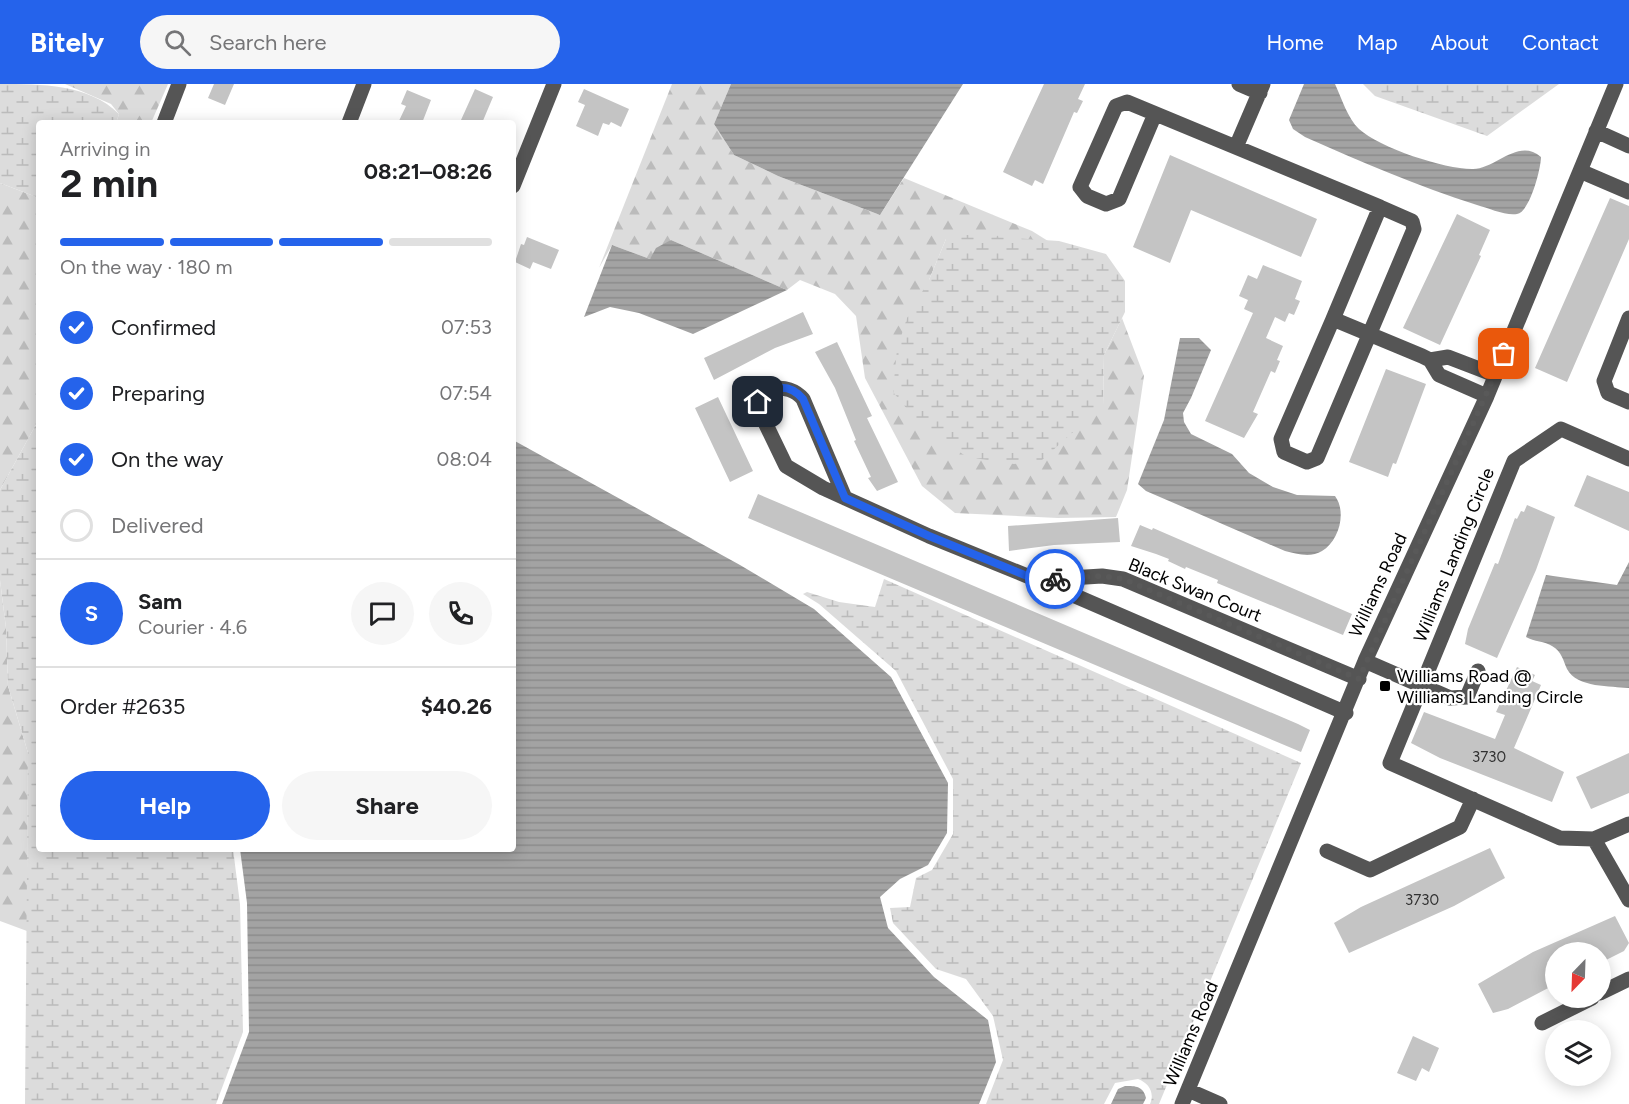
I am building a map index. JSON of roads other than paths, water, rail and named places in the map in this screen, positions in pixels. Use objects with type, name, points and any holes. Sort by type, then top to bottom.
[{"type":"street","points":[[165,120],[179,84]]},
{"type":"street","points":[[350,120],[364,84]]},
{"type":"street","points":[[516,179],[554,84]]},
{"type":"street","points":[[1236,147],[1262,88],[1239,84]]},
{"type":"street","name":"Williams Road","points":[[1185,1097],[1346,714],[1365,661],[1487,396],[1616,84]]},
{"type":"street","points":[[1155,114],[1119,199],[1106,204],[1086,196],[1080,187],[1116,106],[1127,102],[1380,207],[1412,221],[1414,229],[1317,458],[1307,462],[1284,452],[1281,439],[1380,207]]},
{"type":"street","points":[[1596,131],[1629,146]]},
{"type":"street","points":[[1580,171],[1629,192]]},
{"type":"street","points":[[1629,318],[1604,381],[1608,393],[1629,402]]},
{"type":"street","points":[[1333,319],[1430,360],[1448,357],[1495,375]]},
{"type":"street","points":[[1430,360],[1439,375],[1487,396]]},
{"type":"street","name":"Black Swan Court","points":[[845,498],[803,399],[790,387],[779,388],[762,396],[758,402],[759,410],[786,466],[845,498],[929,536],[1037,580],[1102,576],[1123,579],[1359,679]]},
{"type":"street","name":"Williams Landing Circle","points":[[1629,459],[1561,429],[1514,461],[1390,763],[1560,838],[1594,839],[1629,824]]},
{"type":"street","points":[[1037,580],[1346,714]]},
{"type":"street","points":[[1365,661],[1450,698],[1459,699],[1467,697],[1478,671]]},
{"type":"street","points":[[1327,851],[1370,870],[1460,827],[1473,799]]},
{"type":"street","points":[[1594,839],[1629,900]]},
{"type":"street","points":[[1611,988],[1629,979]]},
{"type":"street","points":[[1542,1023],[1572,1008]]},
{"type":"street","points":[[1185,1097],[1220,1104]]},
{"type":"place","name":"Williams Road @ Williams Landing Circle","points":[[1385,686]]}]
